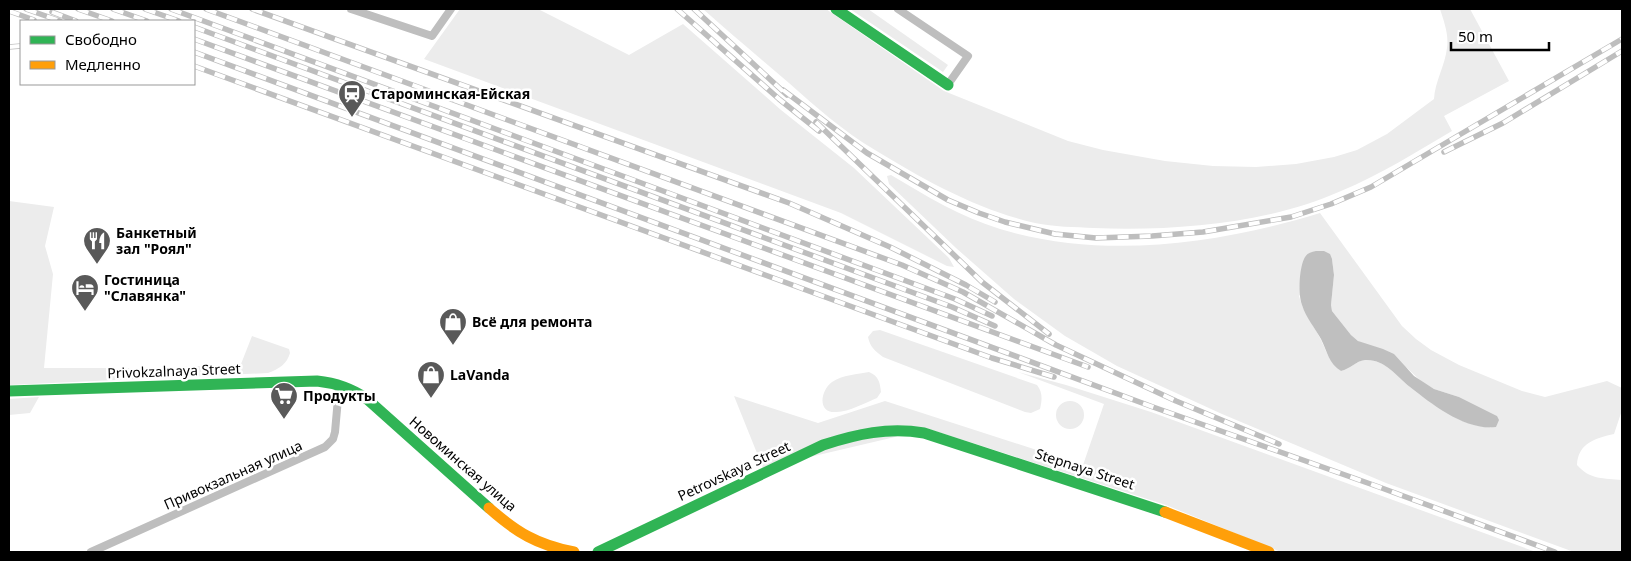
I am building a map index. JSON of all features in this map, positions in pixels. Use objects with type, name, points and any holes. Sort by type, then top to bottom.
[{"type":"street","points":[[836,9],[948,85]]},
{"type":"street","name":"Privokzalnaya Street","points":[[9,391],[317,381],[340,384]]},
{"type":"street","name":"Новоминская улица","points":[[340,384],[351,388],[367,399],[507,524],[542,546],[574,552]]},
{"type":"street","name":"Petrovskaya Street","points":[[598,552],[824,445],[856,434],[888,429]]},
{"type":"street","name":"Stepnaya Street","points":[[888,429],[924,433],[1021,464],[1172,514],[1269,552]]},
{"type":"lane","points":[[351,9],[432,36],[451,9]]},
{"type":"lane","points":[[898,9],[968,56],[948,85]]},
{"type":"lane","name":"Привокзальная улица","points":[[91,552],[325,447],[333,439],[340,384]]},
{"type":"shaded area","points":[[460,9],[538,9],[629,55],[683,24],[781,110],[854,168],[949,258],[954,267],[947,266],[841,213],[424,59]]},
{"type":"shaded area","points":[[703,9],[826,9],[944,91],[1068,141],[1103,150],[1165,161],[1213,166],[1256,167],[1296,164],[1334,157],[1357,150],[1387,134],[1434,99],[1446,55],[1447,43],[1446,28],[1440,9],[1470,9],[1509,81],[1444,116],[1452,131],[1370,178],[1312,202],[1282,211],[1220,223],[1125,229],[1057,226],[1035,223],[972,202],[932,183],[875,150],[830,118]]},
{"type":"shaded area","points":[[850,9],[868,9],[948,65],[943,72]]},
{"type":"shaded area","points":[[891,175],[944,205],[1000,229],[1039,238],[1080,244],[1120,246],[1201,240],[1242,233],[1320,213],[1402,326],[1431,350],[1459,365],[1522,391],[1545,397],[1607,381],[1622,388],[1622,410],[1614,434],[1601,437],[1584,447],[1578,458],[1577,465],[1592,476],[1622,480],[1622,552],[1574,552],[1386,483],[1222,414],[1117,366],[1065,336],[1014,299],[956,248],[889,184],[887,176]],"holes":[[[1332,259],[1334,275],[1332,311],[1351,335],[1358,341],[1407,368],[1422,382],[1434,389],[1459,397],[1497,416],[1491,428],[1474,425],[1458,419],[1439,408],[1410,387],[1390,369],[1378,362],[1365,360],[1341,371],[1328,356],[1299,296]]]},
{"type":"shaded area","points":[[9,201],[54,207],[45,246],[53,274],[44,368],[158,368],[241,364],[252,336],[289,349],[290,353],[287,360],[279,368],[268,373],[9,385]]},
{"type":"shaded area","points":[[1316,251],[1324,251],[1330,254],[1334,275],[1332,311],[1351,335],[1358,341],[1394,354],[1414,376],[1434,389],[1459,397],[1497,416],[1499,420],[1496,427],[1473,425],[1439,409],[1390,369],[1378,362],[1365,360],[1341,371],[1337,368],[1331,361],[1301,301],[1300,282],[1302,264],[1307,255]]},
{"type":"shaded area","points":[[880,330],[1037,385],[1042,397],[1040,409],[1031,413],[1025,412],[883,357],[870,344],[868,337],[873,331]]},
{"type":"shaded area","points":[[869,372],[877,378],[879,383],[881,392],[877,398],[841,412],[831,412],[823,406],[823,396],[832,382],[845,376]]},
{"type":"shaded area","points":[[1018,372],[1151,412],[1536,552],[1281,552],[1166,505],[929,429],[763,468],[734,396],[818,423],[885,401],[1083,465],[1104,404]]},
{"type":"shaded area","points":[[39,397],[30,413],[9,415],[9,399]]},
{"type":"shaded area","points":[[1070,401],[1080,405],[1084,415],[1080,425],[1070,429],[1060,425],[1056,415],[1060,405]]},
{"type":"railway","points":[[26,9],[57,20]]},
{"type":"railway","points":[[78,9],[109,20]]},
{"type":"railway","points":[[113,9],[144,20]]},
{"type":"railway","points":[[145,9],[176,20]]},
{"type":"railway","points":[[171,9],[955,299],[992,316]]},
{"type":"railway","points":[[206,9],[902,265],[963,292],[1056,345],[1176,401],[1279,444]]},
{"type":"railway","points":[[252,9],[789,203],[890,247],[966,285],[995,302]]},
{"type":"railway","points":[[677,9],[779,99],[819,131]]},
{"type":"railway","points":[[694,9],[787,95]]},
{"type":"railway","points":[[9,11],[34,20]]},
{"type":"railway","points":[[52,12],[73,20]]},
{"type":"railway","points":[[195,27],[952,307],[995,326]]},
{"type":"railway","points":[[195,39],[1088,367]]},
{"type":"railway","points":[[783,90],[867,153],[948,200],[979,213],[1005,222],[1055,234],[1096,238],[1152,236],[1203,232],[1291,217],[1331,204],[1371,187],[1622,39]]},
{"type":"railway","points":[[9,47],[20,46]]},
{"type":"railway","points":[[1444,152],[1503,123],[1622,51]]},
{"type":"railway","points":[[195,52],[1153,407],[1555,552]]},
{"type":"railway","points":[[195,66],[992,358],[1054,377]]},
{"type":"railway","points":[[816,122],[982,282],[1049,334]]},
{"type":"traffic: fast","points":[[836,9],[948,85]]},
{"type":"traffic: fast","points":[[9,391],[317,381],[331,383],[349,389],[367,399],[489,508]]},
{"type":"traffic: fast","points":[[598,552],[823,445],[860,435],[885,431],[924,433],[1165,512]]},
{"type":"traffic: slow","points":[[489,508],[518,531],[549,546],[574,552]]},
{"type":"traffic: slow","points":[[1165,512],[1269,552]]},
{"type":"place","name":"Староминская-Ейская","points":[[352,118]]},
{"type":"place","name":"Банкетный зал \"Роял\"","points":[[97,265]]},
{"type":"place","name":"Гостиница \"Славянка\"","points":[[85,312]]},
{"type":"place","name":"Всё для ремонта","points":[[453,346]]},
{"type":"place","name":"LaVanda","points":[[431,399]]},
{"type":"place","name":"Продукты","points":[[284,420]]}]
